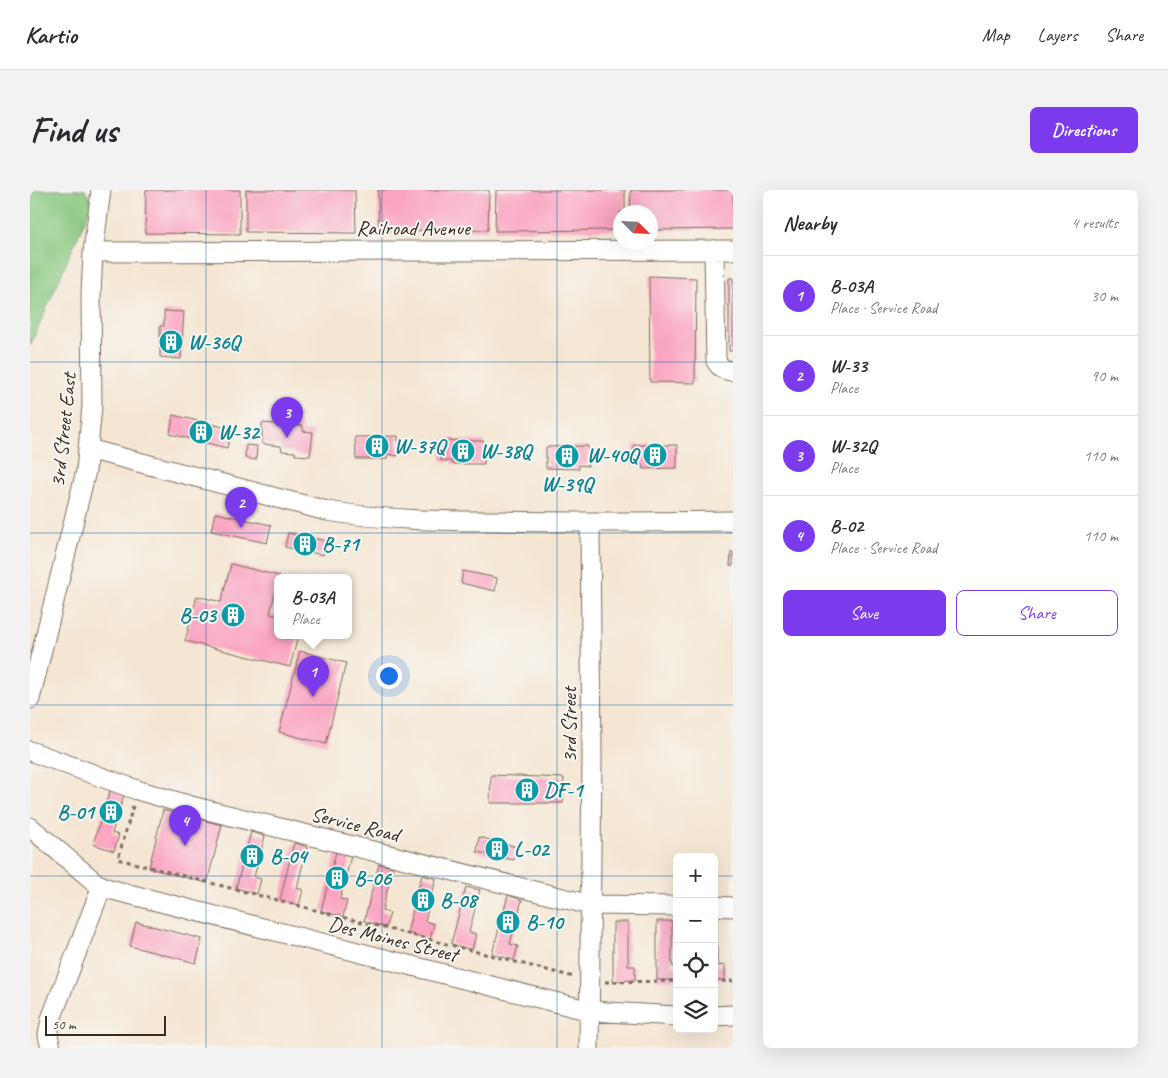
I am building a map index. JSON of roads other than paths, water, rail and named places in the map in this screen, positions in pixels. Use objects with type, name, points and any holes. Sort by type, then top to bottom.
[{"type":"street","name":"3rd Street East","points":[[30,699],[86,471],[92,406],[91,295],[93,252],[101,190]]},
{"type":"street","name":"Railroad Avenue","points":[[93,252],[724,250]]},
{"type":"street","points":[[724,250],[716,361],[724,369],[733,371]]},
{"type":"street","points":[[88,449],[327,511],[359,516],[472,521],[590,523],[733,521]]},
{"type":"street","name":"3rd Street","points":[[589,1048],[592,758],[590,523]]},
{"type":"street","name":"Service Road","points":[[30,751],[137,790],[195,807],[591,905],[673,906]]},
{"type":"street","points":[[30,827],[102,886],[51,1019],[48,1034],[51,1048]]},
{"type":"street","name":"Des Moines Street","points":[[102,886],[590,1011],[673,1016]]},
{"type":"street","points":[[718,906],[733,907]]},
{"type":"street","points":[[718,1016],[733,1015]]},
{"type":"place","name":"W-36Q","points":[[171,342]]},
{"type":"place","name":"W-32","points":[[201,432]]},
{"type":"place","name":"W-32Q","points":[[287,438]]},
{"type":"place","name":"W-37Q","points":[[377,446]]},
{"type":"place","name":"W-38Q","points":[[463,451]]},
{"type":"place","name":"W-40Q","points":[[655,455]]},
{"type":"place","name":"W-39Q","points":[[567,456]]},
{"type":"place","name":"W-33","points":[[241,528]]},
{"type":"place","name":"B-71","points":[[305,544]]},
{"type":"place","name":"B-03","points":[[233,615]]},
{"type":"place","name":"B-03A","points":[[313,697]]},
{"type":"place","name":"DF-1","points":[[527,790]]},
{"type":"place","name":"B-01","points":[[111,812]]},
{"type":"place","name":"B-02","points":[[185,846]]},
{"type":"place","name":"L-02","points":[[497,849]]},
{"type":"place","name":"B-04","points":[[252,856]]},
{"type":"place","name":"B-06","points":[[337,878]]},
{"type":"place","name":"B-08","points":[[423,900]]},
{"type":"place","name":"B-10","points":[[508,922]]}]
